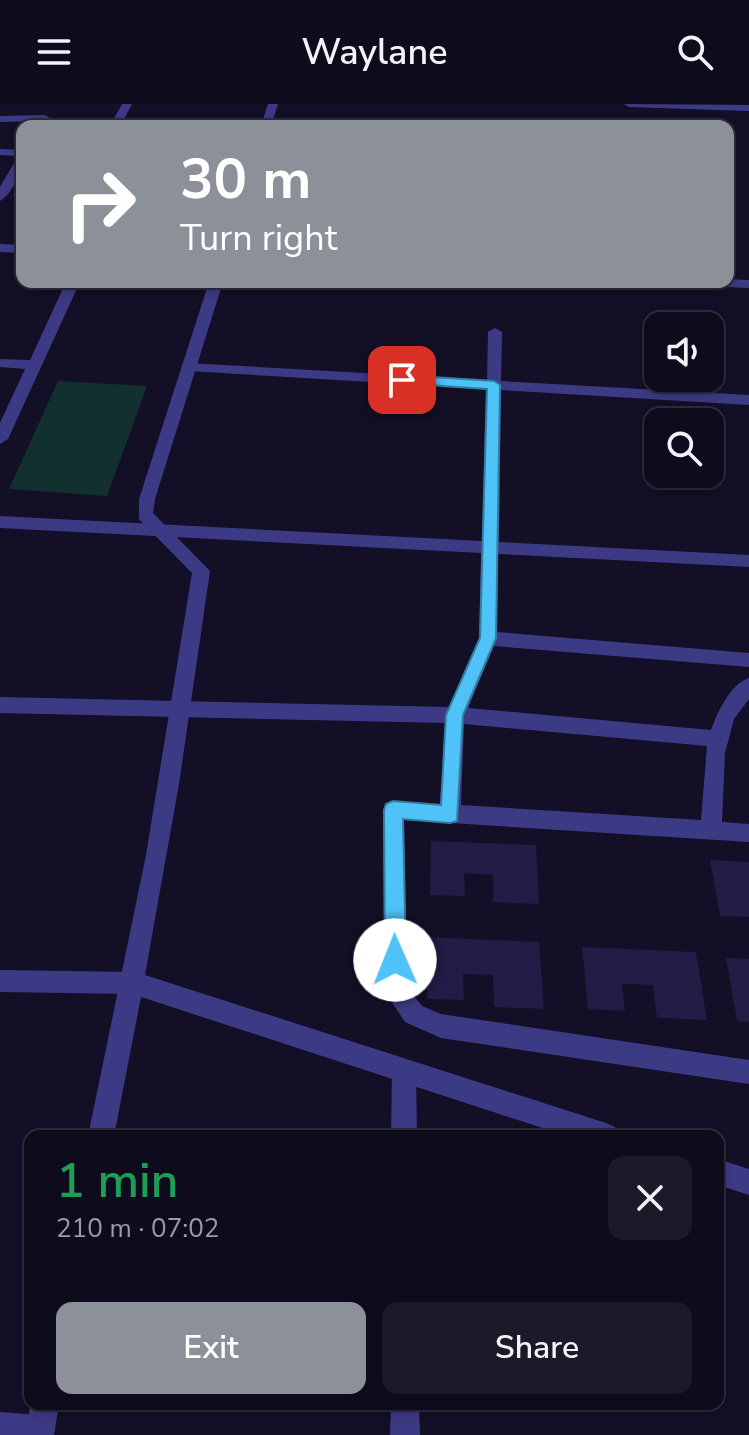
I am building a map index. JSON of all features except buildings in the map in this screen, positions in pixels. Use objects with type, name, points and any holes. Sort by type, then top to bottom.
[{"type":"street","points":[[629,104],[749,108]]},
{"type":"street","points":[[0,197],[16,167]]},
{"type":"street","points":[[0,439],[70,288]]},
{"type":"street","points":[[102,1130],[133,983],[182,711],[201,571],[145,515],[147,499],[214,288]]},
{"type":"street","points":[[450,815],[455,715],[488,638],[495,332]]},
{"type":"street","points":[[0,363],[36,365]]},
{"type":"street","points":[[188,367],[749,400]]},
{"type":"street","points":[[0,522],[749,561]]},
{"type":"street","points":[[488,638],[749,660]]},
{"type":"street","points":[[711,832],[716,739],[731,703],[749,686]]},
{"type":"street","points":[[0,705],[455,715],[716,739]]},
{"type":"street","points":[[749,833],[393,810],[396,990],[411,1015],[423,1022],[441,1026],[749,1072]]},
{"type":"street","points":[[0,981],[133,983],[587,1130]]},
{"type":"street","points":[[404,1071],[404,1130]]},
{"type":"street","points":[[724,1174],[749,1182]]},
{"type":"street","points":[[405,1410],[405,1435]]},
{"type":"street","points":[[0,1427],[41,1423]]},
{"type":"green space","points":[[58,381],[147,386],[107,496],[9,489]]},
{"type":"route","points":[[395,960],[393,810],[450,815],[455,715],[488,638],[494,385],[402,380]]}]
